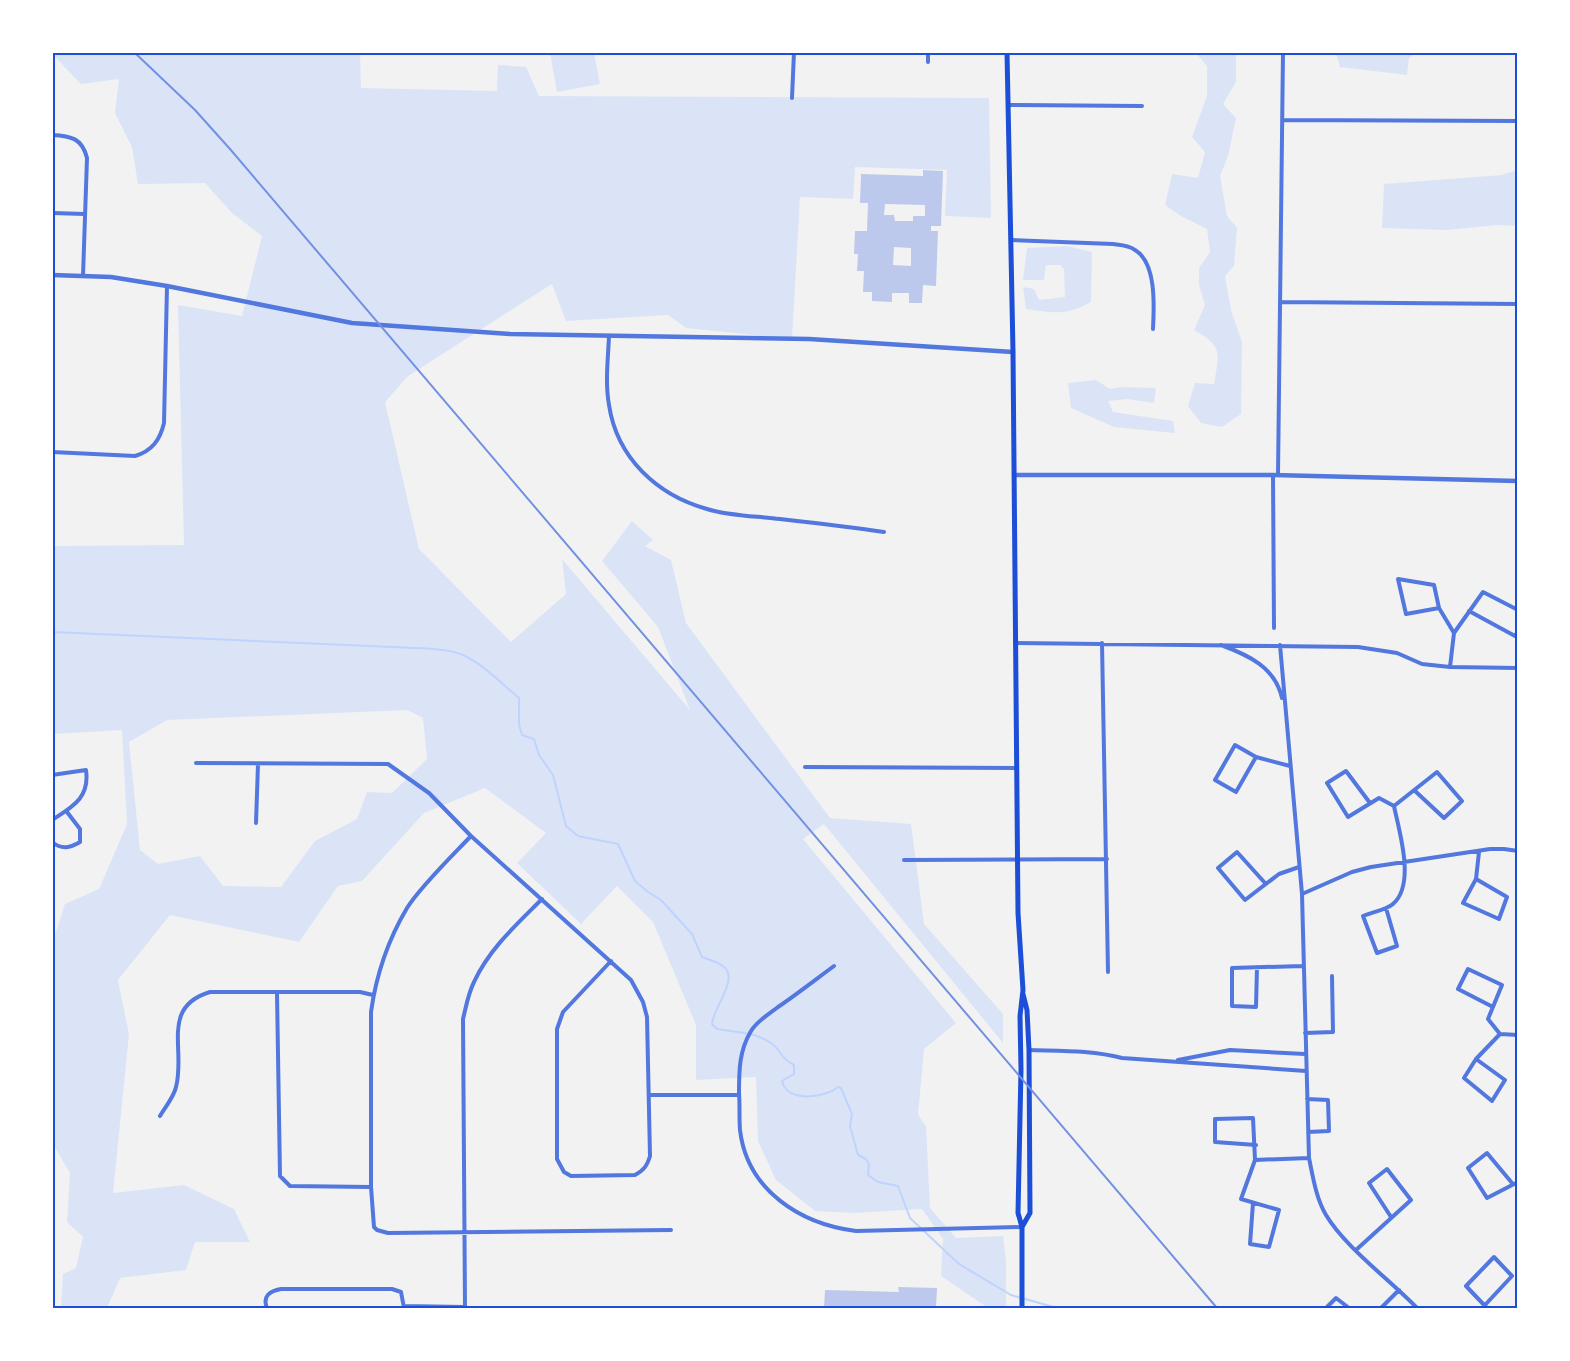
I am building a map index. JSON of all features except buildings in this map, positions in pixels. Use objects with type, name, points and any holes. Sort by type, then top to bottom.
[{"type":"main road","points":[[1007,52],[1013,352],[1017,859],[1023,990],[1020,1016],[1018,1212],[1022,1227],[1022,1306]]},
{"type":"main road","points":[[1022,1227],[1030,1213],[1028,1010],[1023,990]]},
{"type":"street","points":[[792,98],[794,52]]},
{"type":"street","points":[[928,52],[928,62]]},
{"type":"street","points":[[1274,628],[1275,475],[1281,302],[1283,52]]},
{"type":"street","points":[[1008,105],[1142,106]]},
{"type":"street","points":[[1283,120],[1518,121]]},
{"type":"street","points":[[52,135],[76,138],[85,150],[87,158],[83,276]]},
{"type":"street","points":[[52,213],[85,214]]},
{"type":"street","points":[[1011,240],[1113,244],[1128,246],[1138,251],[1151,274],[1153,329]]},
{"type":"street","points":[[52,275],[111,277],[352,323],[510,334],[809,339],[1013,352]]},
{"type":"street","points":[[52,452],[135,456],[146,453],[161,437],[165,423],[167,286]]},
{"type":"street","points":[[1281,302],[1518,304]]},
{"type":"street","points":[[609,336],[607,385],[613,425],[630,459],[642,473],[666,492],[709,510],[885,532]]},
{"type":"street","points":[[1014,475],[1275,475],[1518,481]]},
{"type":"street","points":[[1439,608],[1406,614],[1398,579],[1434,585],[1439,608],[1454,633]]},
{"type":"street","points":[[1450,667],[1454,633],[1483,592],[1518,610]]},
{"type":"street","points":[[1469,611],[1515,636],[1518,631]]},
{"type":"street","points":[[1015,643],[1358,647],[1383,650],[1422,664],[1450,667],[1518,668]]},
{"type":"street","points":[[1102,643],[1108,972]]},
{"type":"street","points":[[1217,644],[1246,655],[1268,671],[1280,692],[1286,723]]},
{"type":"street","points":[[1280,645],[1302,894],[1309,1158],[1315,1185],[1326,1215],[1356,1250],[1417,1308]]},
{"type":"street","points":[[1256,757],[1236,792],[1215,780],[1235,745],[1256,757],[1290,766]]},
{"type":"street","points":[[196,763],[388,764],[429,793],[471,836],[542,898],[611,961],[631,980],[643,1002],[647,1017],[650,1095],[648,1165],[635,1175],[571,1176],[564,1173],[557,1159],[556,1029],[563,1012],[611,961]]},
{"type":"street","points":[[256,823],[258,764]]},
{"type":"street","points":[[805,767],[1017,768]]},
{"type":"street","points":[[52,775],[86,770],[86,788],[74,806],[67,812],[54,817]]},
{"type":"street","points":[[1370,803],[1346,771],[1327,783],[1348,817],[1379,798],[1394,806]]},
{"type":"street","points":[[1394,806],[1414,790],[1437,772],[1462,801],[1444,818],[1414,790]]},
{"type":"street","points":[[1386,908],[1397,946],[1377,953],[1363,916],[1386,908],[1392,906],[1402,895],[1406,863],[1394,806]]},
{"type":"street","points":[[52,842],[65,848],[80,842],[80,829],[67,812]]},
{"type":"street","points":[[471,836],[408,907],[381,966],[373,995],[371,1012],[372,1222],[377,1230],[388,1233],[671,1230]]},
{"type":"street","points":[[1302,894],[1352,872],[1371,867],[1498,849],[1518,852]]},
{"type":"street","points":[[1265,883],[1237,852],[1218,868],[1245,900],[1279,874],[1299,867]]},
{"type":"street","points":[[1476,879],[1507,897],[1499,919],[1462,903],[1476,879],[1479,852]]},
{"type":"street","points":[[904,860],[1107,859]]},
{"type":"street","points":[[267,1308],[266,1296],[270,1291],[281,1289],[392,1289],[401,1292],[404,1307],[465,1307],[463,1019],[473,984],[485,962],[500,942],[542,898]]},
{"type":"street","points":[[834,966],[752,1029],[747,1039],[740,1061],[741,1131],[747,1155],[759,1179],[788,1208],[804,1217],[842,1229],[856,1231],[931,1227],[1022,1227]]},
{"type":"street","points":[[1257,967],[1257,1007],[1232,1006],[1232,968],[1257,967],[1303,966]]},
{"type":"street","points":[[1493,1007],[1458,989],[1468,969],[1502,985],[1493,1007],[1488,1019],[1500,1034],[1518,1035]]},
{"type":"street","points":[[1305,1033],[1333,1032],[1332,976]]},
{"type":"street","points":[[160,1116],[176,1088],[180,1016],[190,1001],[210,992],[360,992],[373,995]]},
{"type":"street","points":[[277,993],[280,1176],[290,1185],[296,1186],[371,1187]]},
{"type":"street","points":[[1476,1059],[1505,1080],[1492,1101],[1464,1078],[1476,1059],[1500,1034]]},
{"type":"street","points":[[1029,1050],[1082,1051],[1122,1058],[1306,1071]]},
{"type":"street","points":[[1172,1061],[1230,1050],[1305,1054]]},
{"type":"street","points":[[650,1095],[740,1095]]},
{"type":"street","points":[[1307,1100],[1328,1100],[1329,1131],[1308,1132]]},
{"type":"street","points":[[1253,1203],[1250,1244],[1269,1247],[1278,1210],[1241,1199],[1256,1160],[1256,1146],[1253,1118],[1215,1119],[1215,1142],[1256,1146]]},
{"type":"street","points":[[1487,1153],[1515,1183],[1487,1198],[1468,1168],[1487,1153]]},
{"type":"street","points":[[1256,1160],[1309,1158]]},
{"type":"street","points":[[1356,1250],[1411,1200],[1387,1169],[1369,1183],[1391,1217]]},
{"type":"street","points":[[1494,1257],[1512,1275],[1486,1307],[1466,1286],[1494,1257]]},
{"type":"street","points":[[1381,1308],[1399,1290]]},
{"type":"street","points":[[1326,1308],[1336,1298],[1348,1308]]},
{"type":"shaded area","points":[[1336,52],[1415,53],[1409,58],[1407,75],[1340,67]]},
{"type":"shaded area","points":[[53,53],[360,53],[361,88],[497,91],[498,65],[526,67],[539,96],[989,98],[991,218],[945,216],[947,170],[855,167],[853,199],[800,197],[792,339],[686,328],[668,315],[566,321],[552,284],[408,376],[385,402],[419,549],[511,642],[566,594],[562,559],[690,710],[658,627],[602,561],[632,521],[653,540],[645,546],[671,560],[686,623],[830,818],[911,824],[924,924],[1003,1014],[1003,1043],[824,824],[803,839],[956,1023],[924,1049],[918,1115],[926,1126],[930,1208],[956,1238],[1003,1236],[1006,1262],[1006,1308],[988,1308],[941,1276],[943,1239],[922,1209],[853,1213],[815,1211],[776,1180],[758,1141],[756,1077],[696,1080],[696,1025],[653,922],[617,886],[581,924],[517,863],[546,833],[485,788],[424,813],[362,881],[338,886],[299,942],[170,915],[118,980],[129,1034],[113,1193],[184,1185],[234,1209],[250,1242],[195,1242],[186,1270],[120,1278],[107,1308],[61,1308],[63,1274],[76,1268],[83,1237],[67,1222],[70,1173],[53,1144],[53,941],[65,904],[99,889],[127,824],[122,730],[53,734],[53,546],[184,545],[178,305],[242,316],[262,236],[232,213],[205,183],[138,184],[132,147],[115,113],[119,79],[81,84]],"holes":[[[407,710],[423,718],[427,759],[392,793],[367,792],[357,819],[315,841],[281,887],[223,886],[200,856],[158,864],[140,850],[129,742],[167,720]]]},
{"type":"shaded area","points":[[550,53],[594,53],[600,84],[557,92]]},
{"type":"shaded area","points":[[1196,53],[1236,53],[1236,82],[1223,104],[1236,118],[1228,156],[1220,176],[1227,216],[1237,228],[1234,266],[1225,276],[1231,310],[1242,342],[1241,414],[1222,427],[1201,423],[1188,406],[1195,383],[1214,384],[1218,358],[1215,346],[1194,330],[1205,305],[1199,285],[1199,268],[1210,252],[1207,229],[1165,205],[1172,174],[1198,178],[1205,152],[1192,137],[1207,96],[1207,66]]},
{"type":"shaded area","points":[[1517,170],[1517,226],[1498,225],[1447,230],[1382,228],[1384,184],[1502,175]]},
{"type":"shaded area","points":[[1067,246],[1092,252],[1091,302],[1074,310],[1059,312],[1026,309],[1023,287],[1034,289],[1039,300],[1065,297],[1064,269],[1060,265],[1046,265],[1044,280],[1023,280],[1027,248]]},
{"type":"shaded area","points":[[1096,380],[1110,389],[1156,388],[1154,403],[1128,399],[1108,401],[1113,412],[1173,421],[1175,433],[1114,427],[1071,408],[1068,383]]},
{"type":"waterway","points":[[52,632],[429,649],[463,655],[478,664],[519,698],[519,724],[522,735],[534,739],[539,755],[553,775],[566,826],[578,836],[618,844],[635,881],[661,900],[692,934],[702,957],[719,964],[728,972],[727,986],[712,1024],[717,1029],[745,1033],[765,1039],[774,1045],[785,1059],[794,1065],[794,1074],[782,1081],[791,1093],[816,1096],[838,1087],[841,1088],[852,1114],[850,1126],[858,1155],[866,1159],[869,1164],[868,1175],[878,1182],[898,1186],[910,1218],[959,1264],[1011,1295],[1057,1308]]},
{"type":"railway","points":[[134,52],[195,110],[230,149],[1217,1308]]}]
